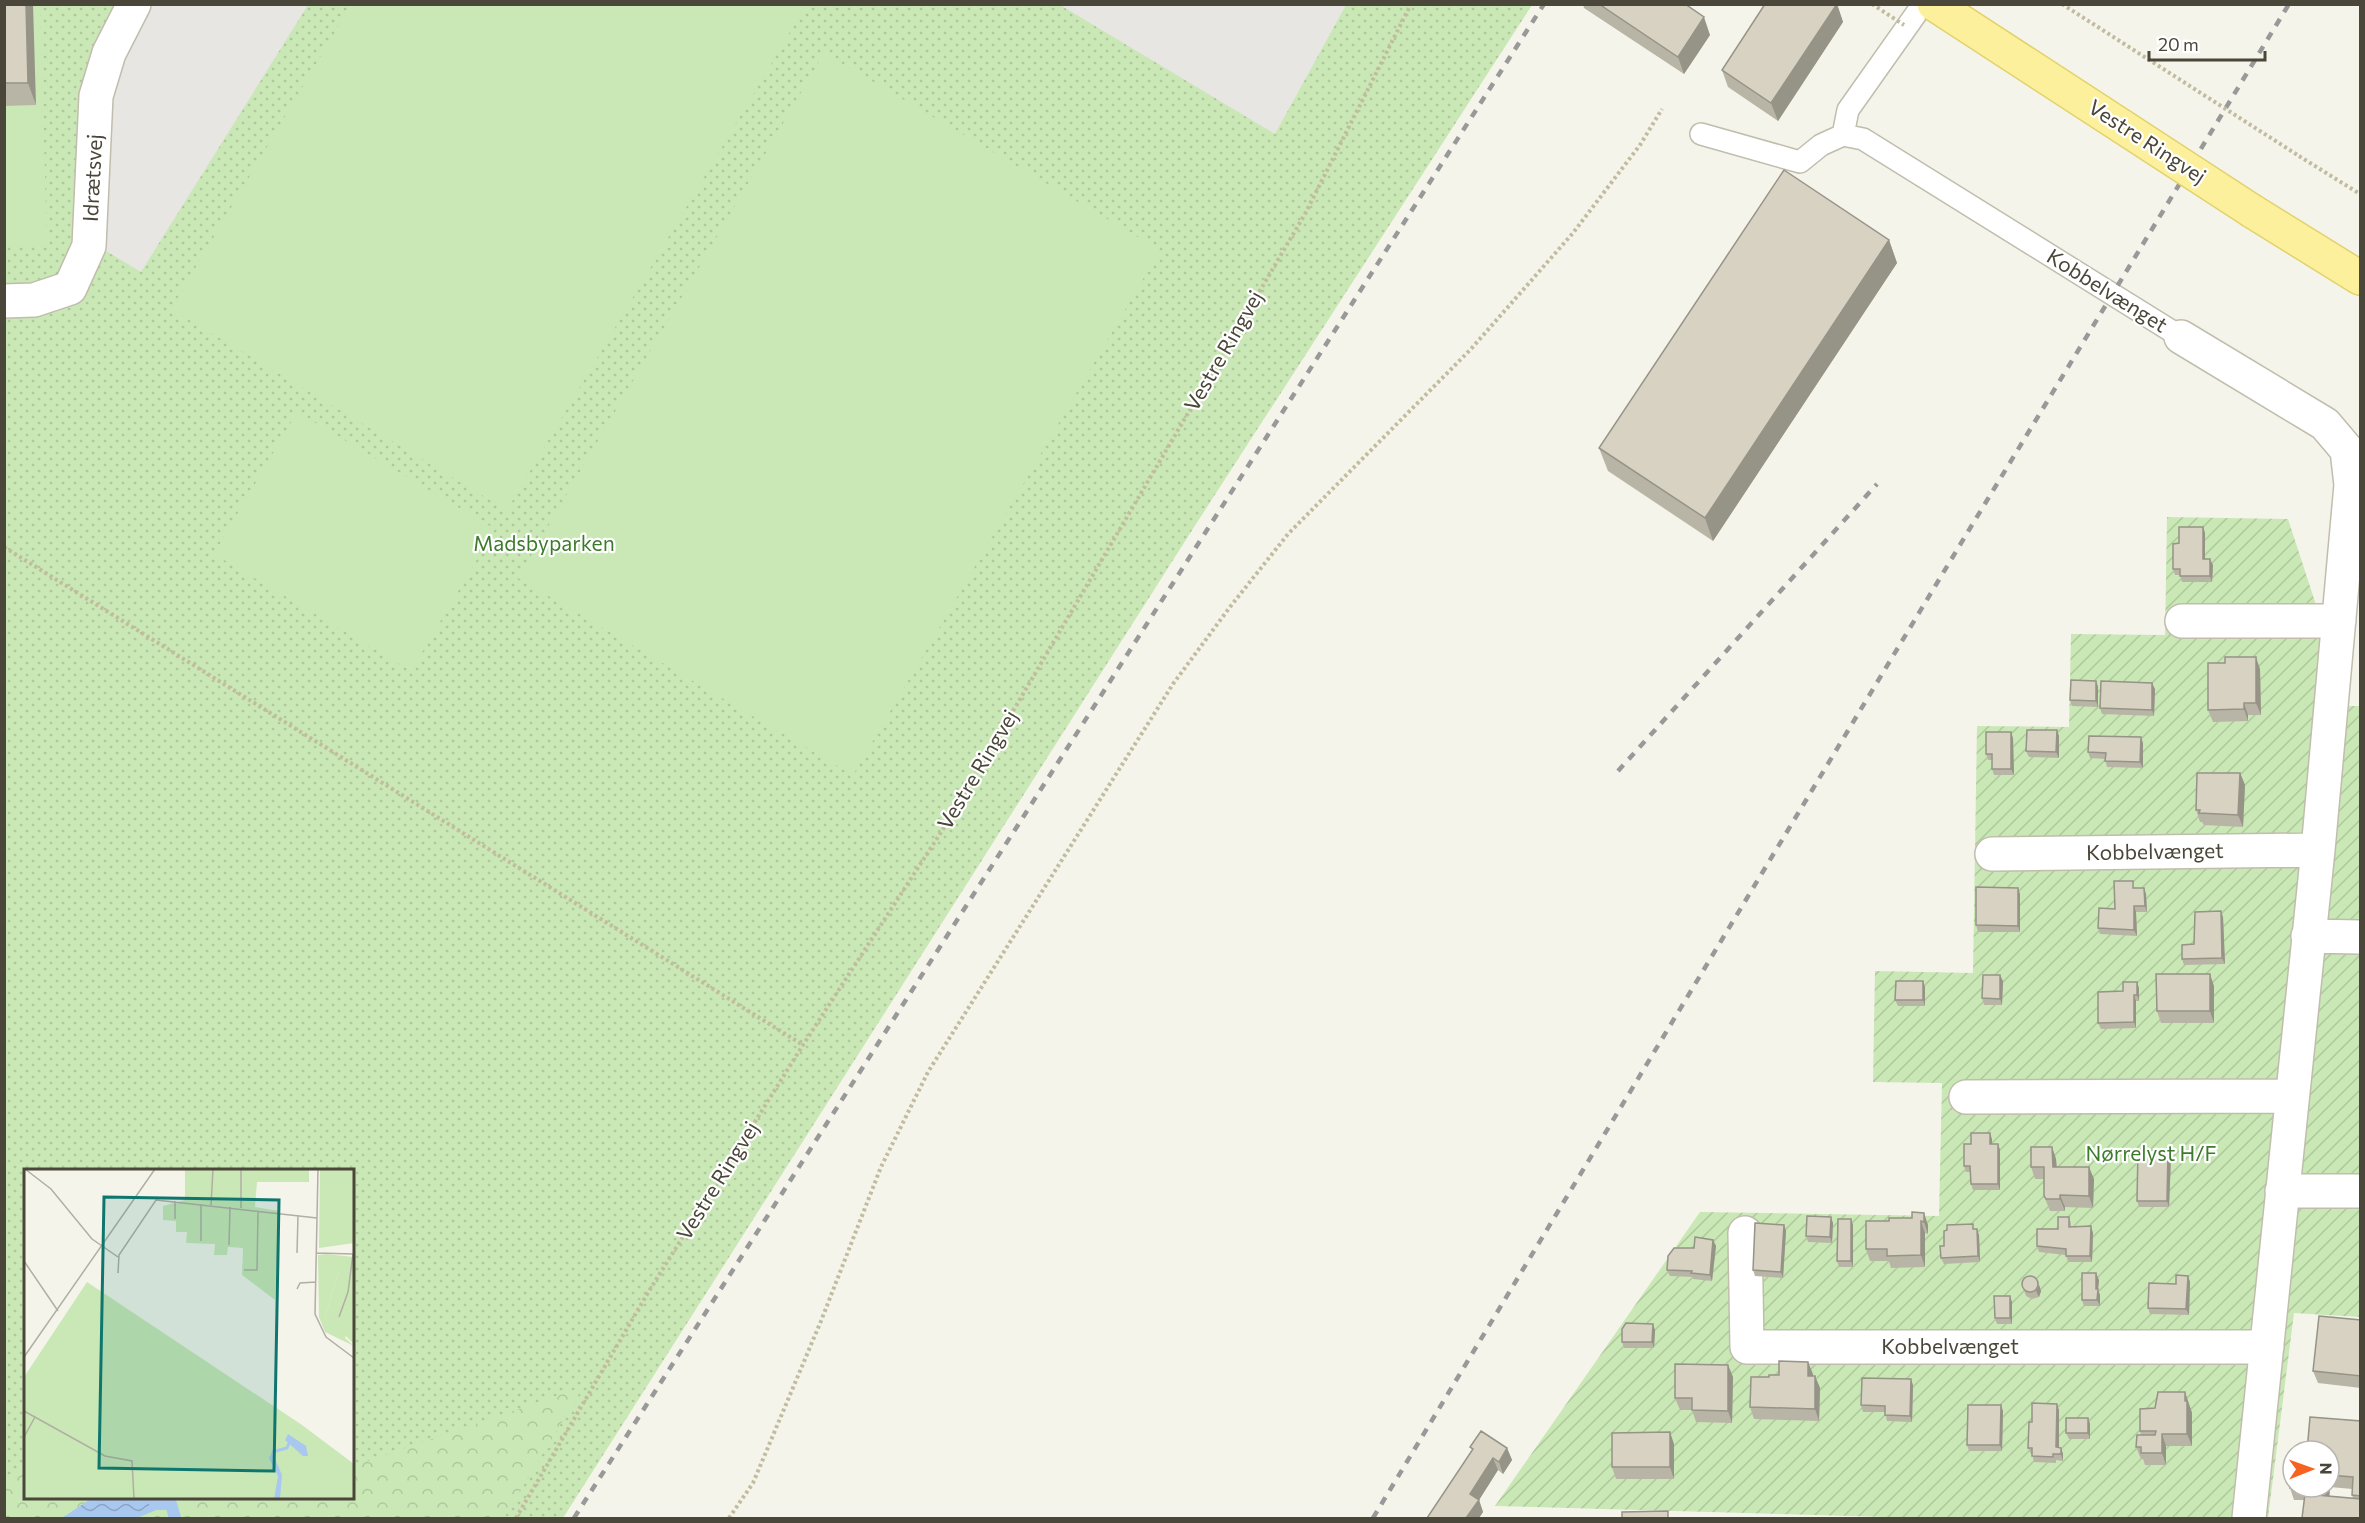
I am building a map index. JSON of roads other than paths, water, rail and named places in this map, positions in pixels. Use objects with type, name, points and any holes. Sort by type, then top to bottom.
[{"type":"main road","name":"Vestre Ringvej","points":[[1934,4],[2252,211],[2361,278]]},
{"type":"street","name":"Idrætsvej","points":[[4,301],[34,300],[69,288],[89,246],[96,96],[109,53],[134,4]]},
{"type":"street","name":"Kobbelvænget","points":[[2181,337],[2325,424],[2347,450],[2351,485],[2318,850],[2249,1518]]},
{"type":"street","points":[[2182,621],[2339,621]]},
{"type":"street","name":"Kobbelvænget","points":[[1992,854],[2318,850]]},
{"type":"street","points":[[2308,936],[2361,937]]},
{"type":"street","points":[[1966,1097],[2292,1096]]},
{"type":"street","points":[[2282,1191],[2361,1191]]},
{"type":"street","name":"Kobbelvænget","points":[[1745,1233],[1748,1347],[2266,1347]]},
{"type":"lane","points":[[1701,134],[1800,162],[1821,145],[1843,135],[1848,110],[1923,4]]},
{"type":"lane","name":"Kobbelvænget","points":[[1843,135],[1863,139],[2181,337]]},
{"type":"water","points":[[90,1499],[170,1499],[171,1504],[137,1518],[62,1518]]},
{"type":"waterway","points":[[155,1504],[171,1504],[175,1518]]},
{"type":"railway","points":[[574,1518],[1544,4]]},
{"type":"railway","points":[[1373,1518],[2289,4]]},
{"type":"railway","points":[[1618,771],[1877,484]]},
{"type":"park label","name":"Madsbyparken","points":[[544,544]]},
{"type":"park label","name":"Nørrelyst H/F","points":[[2151,1154]]}]
